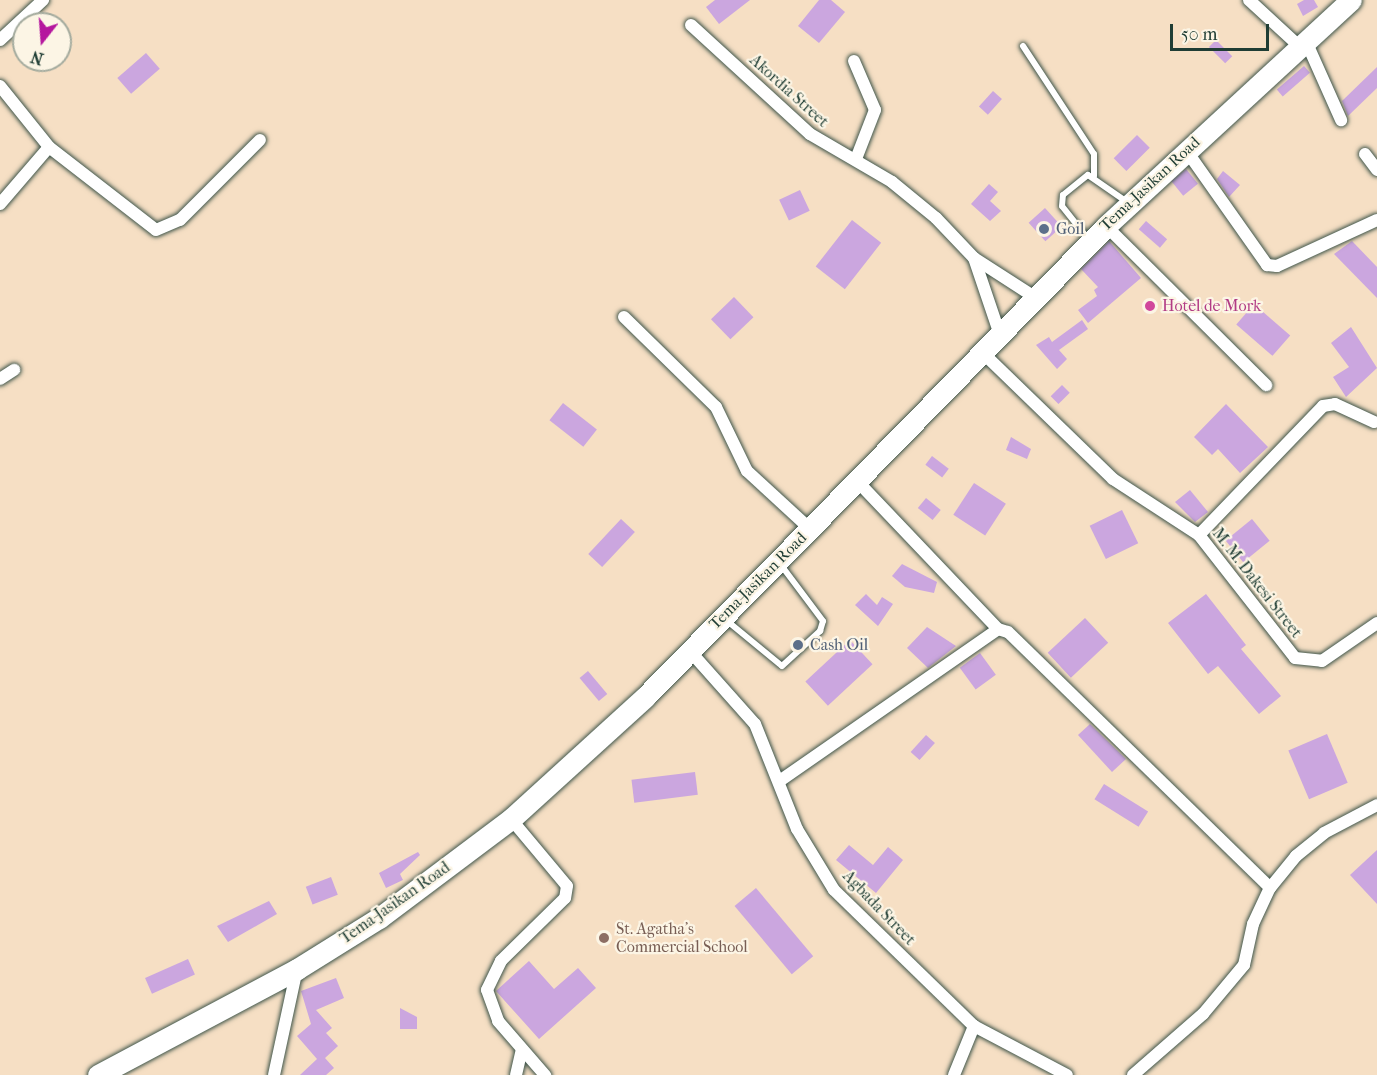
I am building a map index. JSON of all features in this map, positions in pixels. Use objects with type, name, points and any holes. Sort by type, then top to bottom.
[{"type":"highway","name":"Tema-Jasikan Road","points":[[98,1075],[297,969],[378,918],[511,819],[645,697],[722,616],[859,483],[1106,226],[1301,42],[1351,0]]},
{"type":"street","points":[[0,40],[43,0]]},
{"type":"street","points":[[1249,0],[1301,42],[1341,120]]},
{"type":"street","name":"Akordia Street","points":[[691,25],[810,134],[856,159],[936,218],[974,258],[1000,335]]},
{"type":"street","points":[[854,61],[875,110],[856,159]]},
{"type":"street","points":[[0,87],[49,147],[156,230],[180,220],[260,140]]},
{"type":"street","points":[[0,204],[49,147]]},
{"type":"street","points":[[1186,150],[1267,266],[1277,266],[1377,219]]},
{"type":"street","points":[[1365,154],[1377,170]]},
{"type":"street","points":[[1106,226],[1266,385]]},
{"type":"street","points":[[974,258],[1036,298]]},
{"type":"street","points":[[624,317],[716,407],[747,471],[810,529]]},
{"type":"street","name":"M. M. Dakesi Street","points":[[983,353],[1113,479],[1199,535],[1296,658],[1322,661],[1377,623]]},
{"type":"street","points":[[0,379],[14,370]]},
{"type":"street","points":[[1199,535],[1323,406],[1335,404],[1374,422]]},
{"type":"street","points":[[859,483],[998,629],[1008,632],[1270,888]]},
{"type":"street","points":[[781,780],[998,629]]},
{"type":"street","name":"Agbada Street","points":[[689,650],[755,724],[781,780],[797,829],[834,890],[974,1026],[1067,1075]]},
{"type":"street","points":[[1133,1075],[1203,1014],[1244,965],[1253,924],[1270,888],[1324,833],[1377,805]]},
{"type":"street","points":[[511,819],[567,886],[565,898],[501,961],[487,990],[498,1021],[545,1075]]},
{"type":"street","points":[[274,1075],[297,969]]},
{"type":"street","points":[[954,1075],[974,1026]]},
{"type":"street","points":[[516,1075],[522,1050]]},
{"type":"lane","points":[[1023,46],[1094,154],[1094,176]]},
{"type":"lane","points":[[1091,242],[1061,201],[1088,175],[1094,176],[1129,204]]},
{"type":"lane","points":[[722,616],[782,666],[820,632],[823,621],[778,561]]},
{"type":"building","points":[[715,0],[750,0],[719,24],[706,7]]},
{"type":"building","points":[[819,0],[831,0],[845,12],[819,43],[798,26]]},
{"type":"building","points":[[1304,0],[1314,0],[1318,7],[1303,16],[1297,4]]},
{"type":"building","points":[[1216,40],[1232,56],[1225,63],[1209,47]]},
{"type":"building","points":[[146,53],[160,69],[131,94],[117,78]]},
{"type":"building","points":[[1304,66],[1310,73],[1283,96],[1277,90]]},
{"type":"building","points":[[1377,67],[1377,88],[1348,116],[1342,101]]},
{"type":"building","points":[[993,91],[1002,99],[988,115],[979,107]]},
{"type":"building","points":[[1137,135],[1150,148],[1126,171],[1114,158]]},
{"type":"building","points":[[1186,169],[1198,184],[1183,196],[1171,181]]},
{"type":"building","points":[[1223,171],[1240,185],[1229,197],[1217,179]]},
{"type":"building","points":[[989,184],[998,192],[990,201],[1001,211],[990,221],[971,204]]},
{"type":"building","points":[[800,190],[810,211],[789,221],[779,200]]},
{"type":"building","points":[[1045,208],[1062,227],[1045,241],[1029,223]]},
{"type":"building","points":[[852,220],[881,243],[845,289],[816,266]]},
{"type":"building","points":[[1146,221],[1167,239],[1160,248],[1139,229]]},
{"type":"building","points":[[1109,241],[1141,278],[1088,323],[1078,310],[1097,296],[1094,290],[1098,287],[1081,269]]},
{"type":"building","points":[[1352,241],[1377,267],[1377,298],[1334,254]]},
{"type":"building","points":[[734,297],[753,317],[730,339],[711,319]]},
{"type":"building","points":[[1254,304],[1290,335],[1273,356],[1236,324]]},
{"type":"building","points":[[1082,320],[1088,329],[1059,350],[1067,359],[1057,369],[1036,345],[1049,337],[1052,342]]},
{"type":"building","points":[[1351,327],[1377,368],[1346,397],[1333,377],[1349,367],[1331,343]]},
{"type":"building","points":[[1062,385],[1070,393],[1058,404],[1051,396]]},
{"type":"building","points":[[563,403],[597,429],[583,447],[549,420]]},
{"type":"building","points":[[1226,404],[1268,447],[1240,473],[1218,449],[1212,455],[1194,437]]},
{"type":"building","points":[[1011,437],[1031,449],[1027,459],[1006,450]]},
{"type":"building","points":[[932,456],[949,469],[942,477],[925,465]]},
{"type":"building","points":[[974,483],[1006,504],[985,536],[953,515]]},
{"type":"building","points":[[1190,490],[1208,512],[1195,522],[1175,502]]},
{"type":"building","points":[[926,498],[941,510],[933,520],[918,508]]},
{"type":"building","points":[[1122,510],[1138,543],[1106,559],[1090,526]]},
{"type":"building","points":[[621,519],[635,532],[602,567],[588,554]]},
{"type":"building","points":[[1252,519],[1270,541],[1243,562],[1226,540]]},
{"type":"building","points":[[902,564],[937,582],[934,593],[905,587],[892,576]]},
{"type":"building","points":[[866,594],[877,605],[882,597],[893,604],[878,626],[855,605]]},
{"type":"building","points":[[1206,594],[1246,645],[1241,649],[1281,696],[1259,714],[1218,666],[1208,674],[1168,623]]},
{"type":"building","points":[[1085,618],[1108,643],[1071,678],[1048,653]]},
{"type":"building","points":[[927,627],[956,646],[928,668],[907,648]]},
{"type":"building","points":[[850,640],[873,664],[828,706],[805,682]]},
{"type":"building","points":[[980,653],[996,675],[976,690],[960,668]]},
{"type":"building","points":[[588,671],[607,694],[599,701],[580,678]]},
{"type":"building","points":[[1090,724],[1126,759],[1112,772],[1078,735]]},
{"type":"building","points":[[1327,734],[1348,783],[1309,799],[1288,750]]},
{"type":"building","points":[[926,735],[935,743],[920,760],[911,752]]},
{"type":"building","points":[[695,772],[698,795],[634,803],[631,780]]},
{"type":"building","points":[[1104,784],[1148,812],[1139,827],[1094,799]]},
{"type":"building","points":[[849,845],[873,865],[888,847],[903,860],[876,893],[836,860]]},
{"type":"building","points":[[1377,850],[1377,904],[1350,875]]},
{"type":"building","points":[[418,852],[420,855],[400,874],[403,880],[386,888],[379,873]]},
{"type":"building","points":[[331,877],[338,895],[313,904],[306,887]]},
{"type":"building","points":[[756,888],[813,956],[792,974],[735,906]]},
{"type":"building","points":[[269,901],[277,914],[228,942],[217,926]]},
{"type":"building","points":[[188,959],[195,975],[152,994],[145,978]]},
{"type":"building","points":[[529,961],[554,989],[578,968],[596,988],[539,1039],[496,991]]},
{"type":"building","points":[[336,978],[344,998],[316,1010],[332,1028],[326,1033],[338,1046],[325,1058],[334,1068],[326,1075],[300,1075],[317,1059],[297,1036],[311,1024],[301,991]]},
{"type":"building","points":[[400,1008],[417,1017],[417,1029],[400,1029]]},
{"type":"place","name":"Goil","points":[[1044,229]]},
{"type":"place","name":"Hotel de Mork","points":[[1150,306]]},
{"type":"place","name":"Cash Oil","points":[[798,645]]},
{"type":"place","name":"St. Agatha's Commercial School","points":[[604,938]]}]
